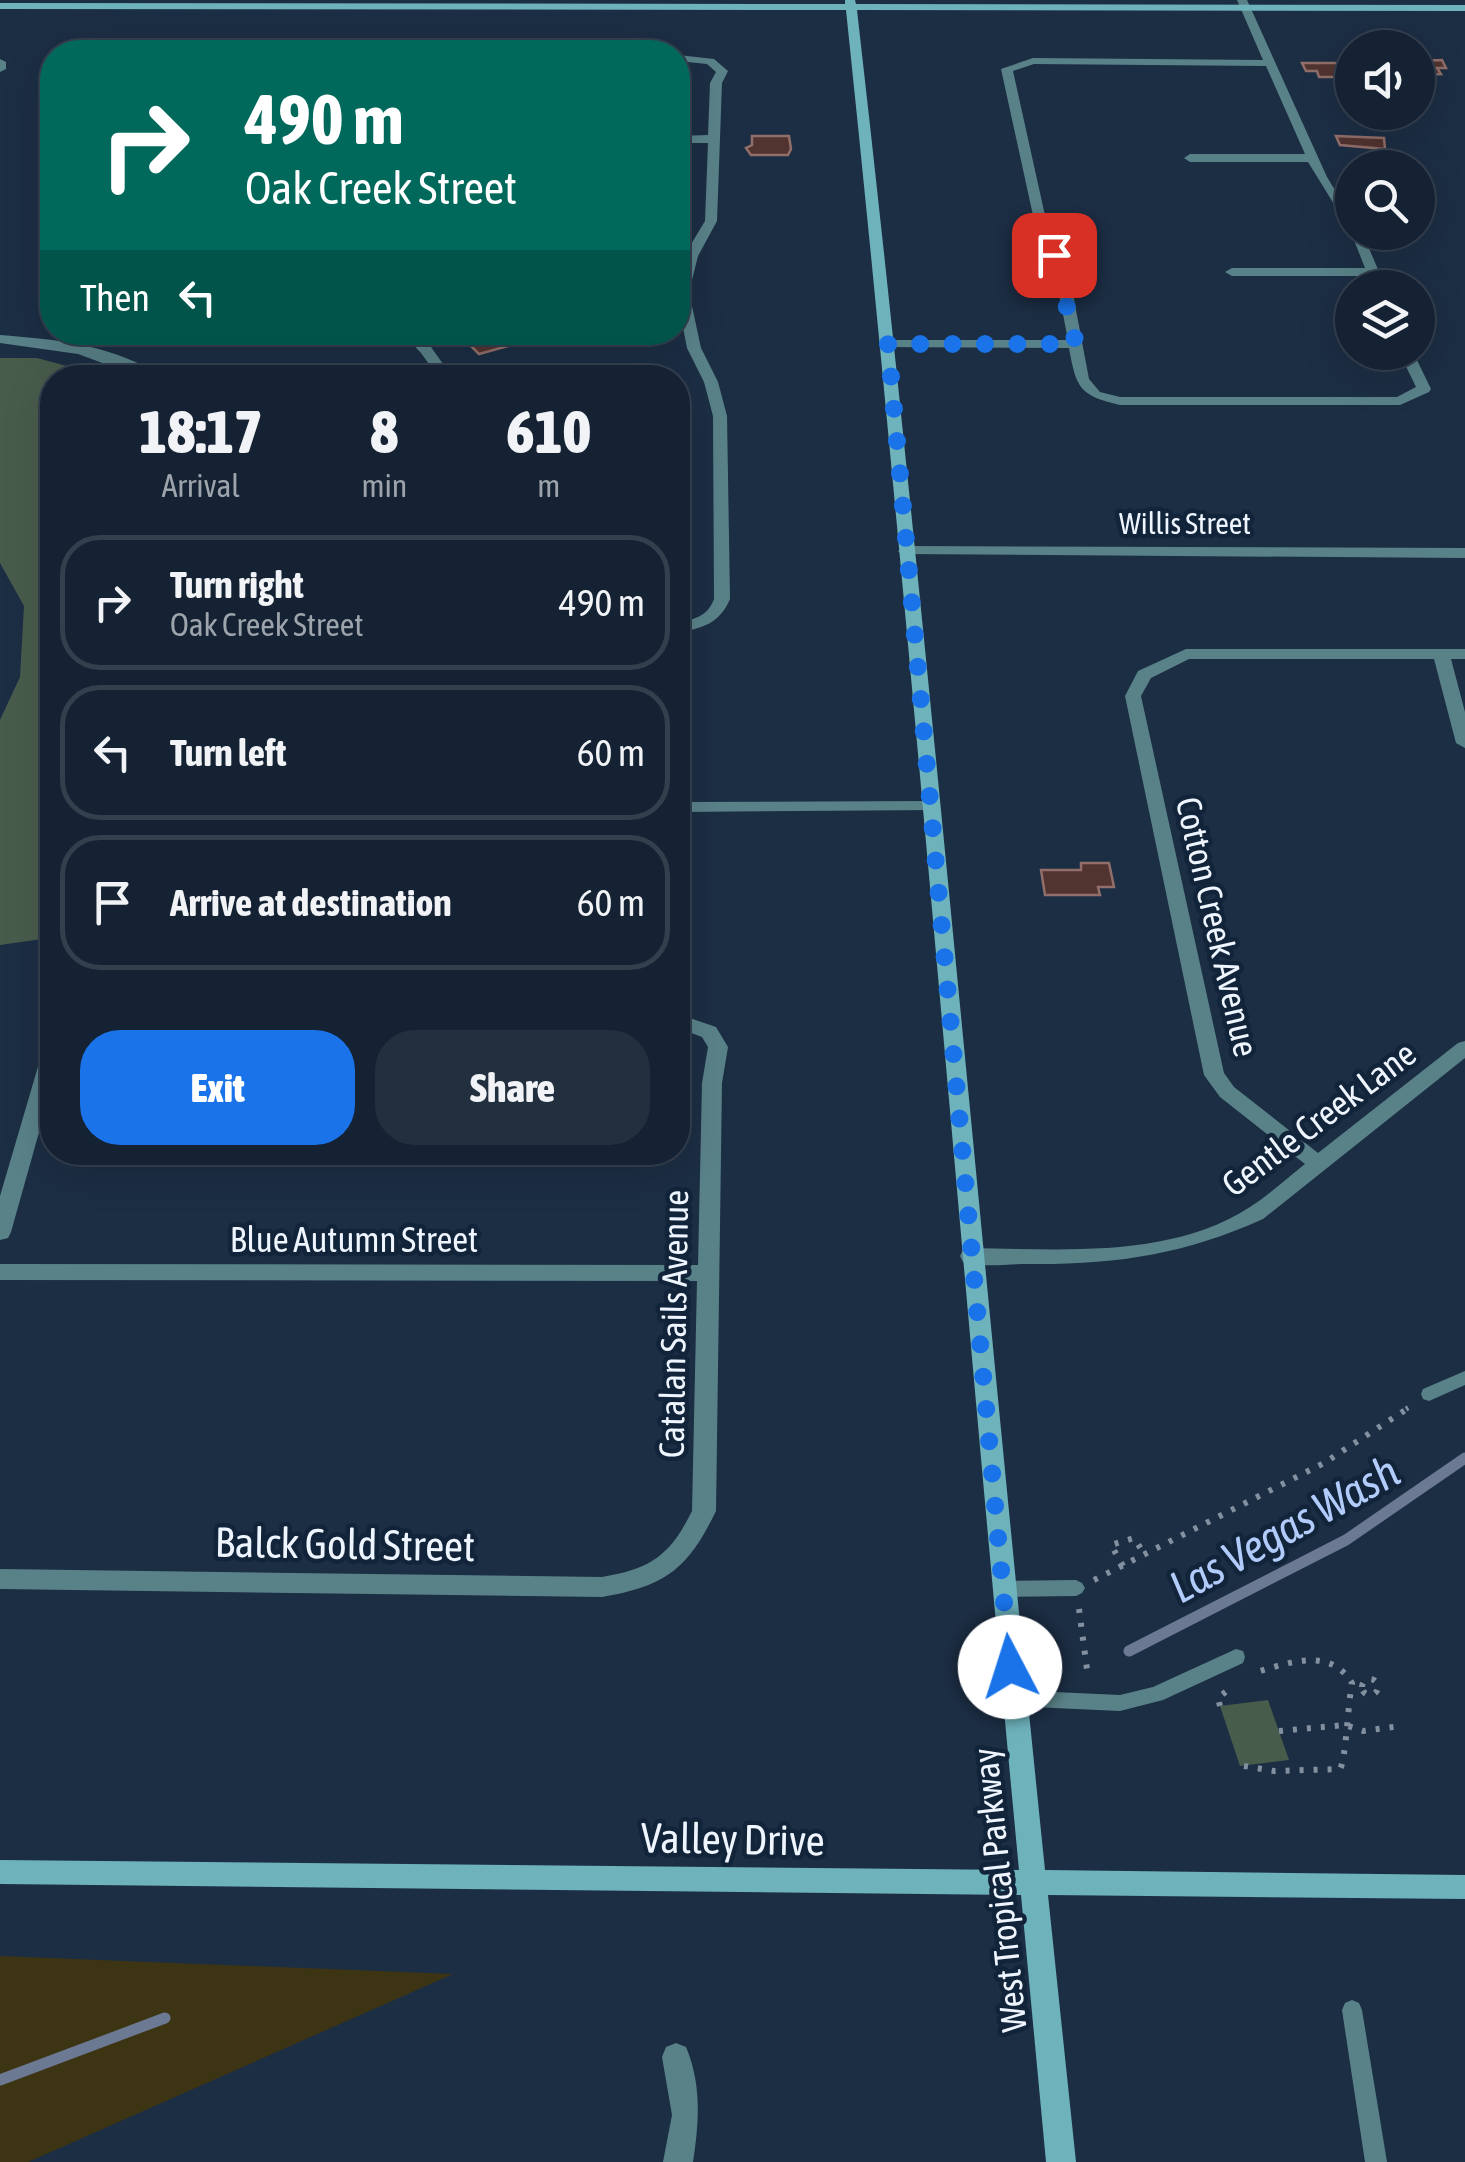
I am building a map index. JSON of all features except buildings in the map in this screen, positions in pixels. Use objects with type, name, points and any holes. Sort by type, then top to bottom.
[{"type":"main road","name":"West Tropical Parkway","points":[[850,4],[888,344],[970,1256],[1060,2162]]},
{"type":"main road","points":[[0,6],[1243,4],[1465,8]]},
{"type":"main road","name":"Valley Drive","points":[[0,1872],[1465,1887]]},
{"type":"street","points":[[1243,4],[1335,202]]},
{"type":"street","points":[[690,59],[710,61],[722,71],[716,83],[710,221],[690,260]]},
{"type":"street","points":[[1270,63],[1032,62],[1007,69],[1042,228],[1062,272],[1082,380],[1095,395],[1136,402],[1381,402],[1400,401],[1424,389],[1417,370]]},
{"type":"street","points":[[690,139],[715,139]]},
{"type":"street","points":[[1190,158],[1313,158]]},
{"type":"street","points":[[1232,272],[1335,272]]},
{"type":"street","points":[[690,329],[720,416],[722,599],[718,612],[710,619],[690,624]]},
{"type":"street","points":[[0,340],[40,344]]},
{"type":"street","points":[[888,344],[1076,344]]},
{"type":"street","points":[[46,345],[104,355],[126,365]]},
{"type":"street","points":[[421,345],[437,365]]},
{"type":"street","name":"Willis Street","points":[[906,550],[1465,553]]},
{"type":"street","name":"Cotton Creek Avenue","points":[[1318,1164],[1227,1092],[1214,1075],[1133,696],[1144,675],[1155,668],[1172,658],[1204,652],[1441,654]]},
{"type":"street","points":[[1465,654],[1441,654],[1465,743]]},
{"type":"street","points":[[690,807],[931,806]]},
{"type":"street","name":"Catalan Sails Avenue","points":[[681,1555],[704,1511],[712,1082],[718,1047],[710,1032],[690,1025]]},
{"type":"street","name":"Gentle Creek Lane","points":[[970,1256],[1108,1256],[1179,1246],[1256,1214],[1465,1048]]},
{"type":"street","points":[[0,1232],[40,1094]]},
{"type":"street","name":"Blue Autumn Street","points":[[0,1272],[708,1274]]},
{"type":"street","name":"Balck Gold Street","points":[[0,1579],[602,1588],[636,1582],[662,1571],[681,1555]]},
{"type":"street","points":[[676,2057],[686,2116],[678,2162]]},
{"type":"lane","points":[[1429,1394],[1465,1378]]},
{"type":"lane","points":[[1003,1589],[1076,1588]]},
{"type":"lane","points":[[1014,1698],[1120,1703],[1156,1694],[1236,1657]]},
{"type":"lane","points":[[1352,2010],[1376,2162]]},
{"type":"path","points":[[1092,1704],[1076,1588],[1324,1462],[1377,1432],[1429,1394]]},
{"type":"path","points":[[1123,1566],[1111,1544],[1134,1538],[1145,1556]]},
{"type":"path","points":[[1244,1766],[1254,1772],[1321,1766],[1340,1769],[1346,1762],[1345,1725],[1356,1685],[1346,1671],[1334,1664],[1306,1657],[1290,1659],[1249,1676]]},
{"type":"path","points":[[1220,1706],[1218,1698],[1239,1682]]},
{"type":"path","points":[[1279,1730],[1345,1725],[1363,1731],[1400,1726]]},
{"type":"green space","points":[[0,358],[37,358],[63,365],[40,365],[40,939],[0,945],[0,720],[20,677],[24,606],[0,563]]},
{"type":"green space","points":[[1268,1700],[1289,1760],[1240,1766],[1220,1706]]},
{"type":"sand","points":[[0,1956],[453,1974],[28,2162],[0,2162]]},
{"type":"waterway","name":"Las Vegas Wash","points":[[1129,1651],[1346,1540],[1465,1458]]},
{"type":"waterway","name":"Las Vegas Wash","points":[[0,2080],[165,2018]]},
{"type":"route","points":[[1010,1667],[888,344],[1076,344],[1062,272],[1054,255]]}]
